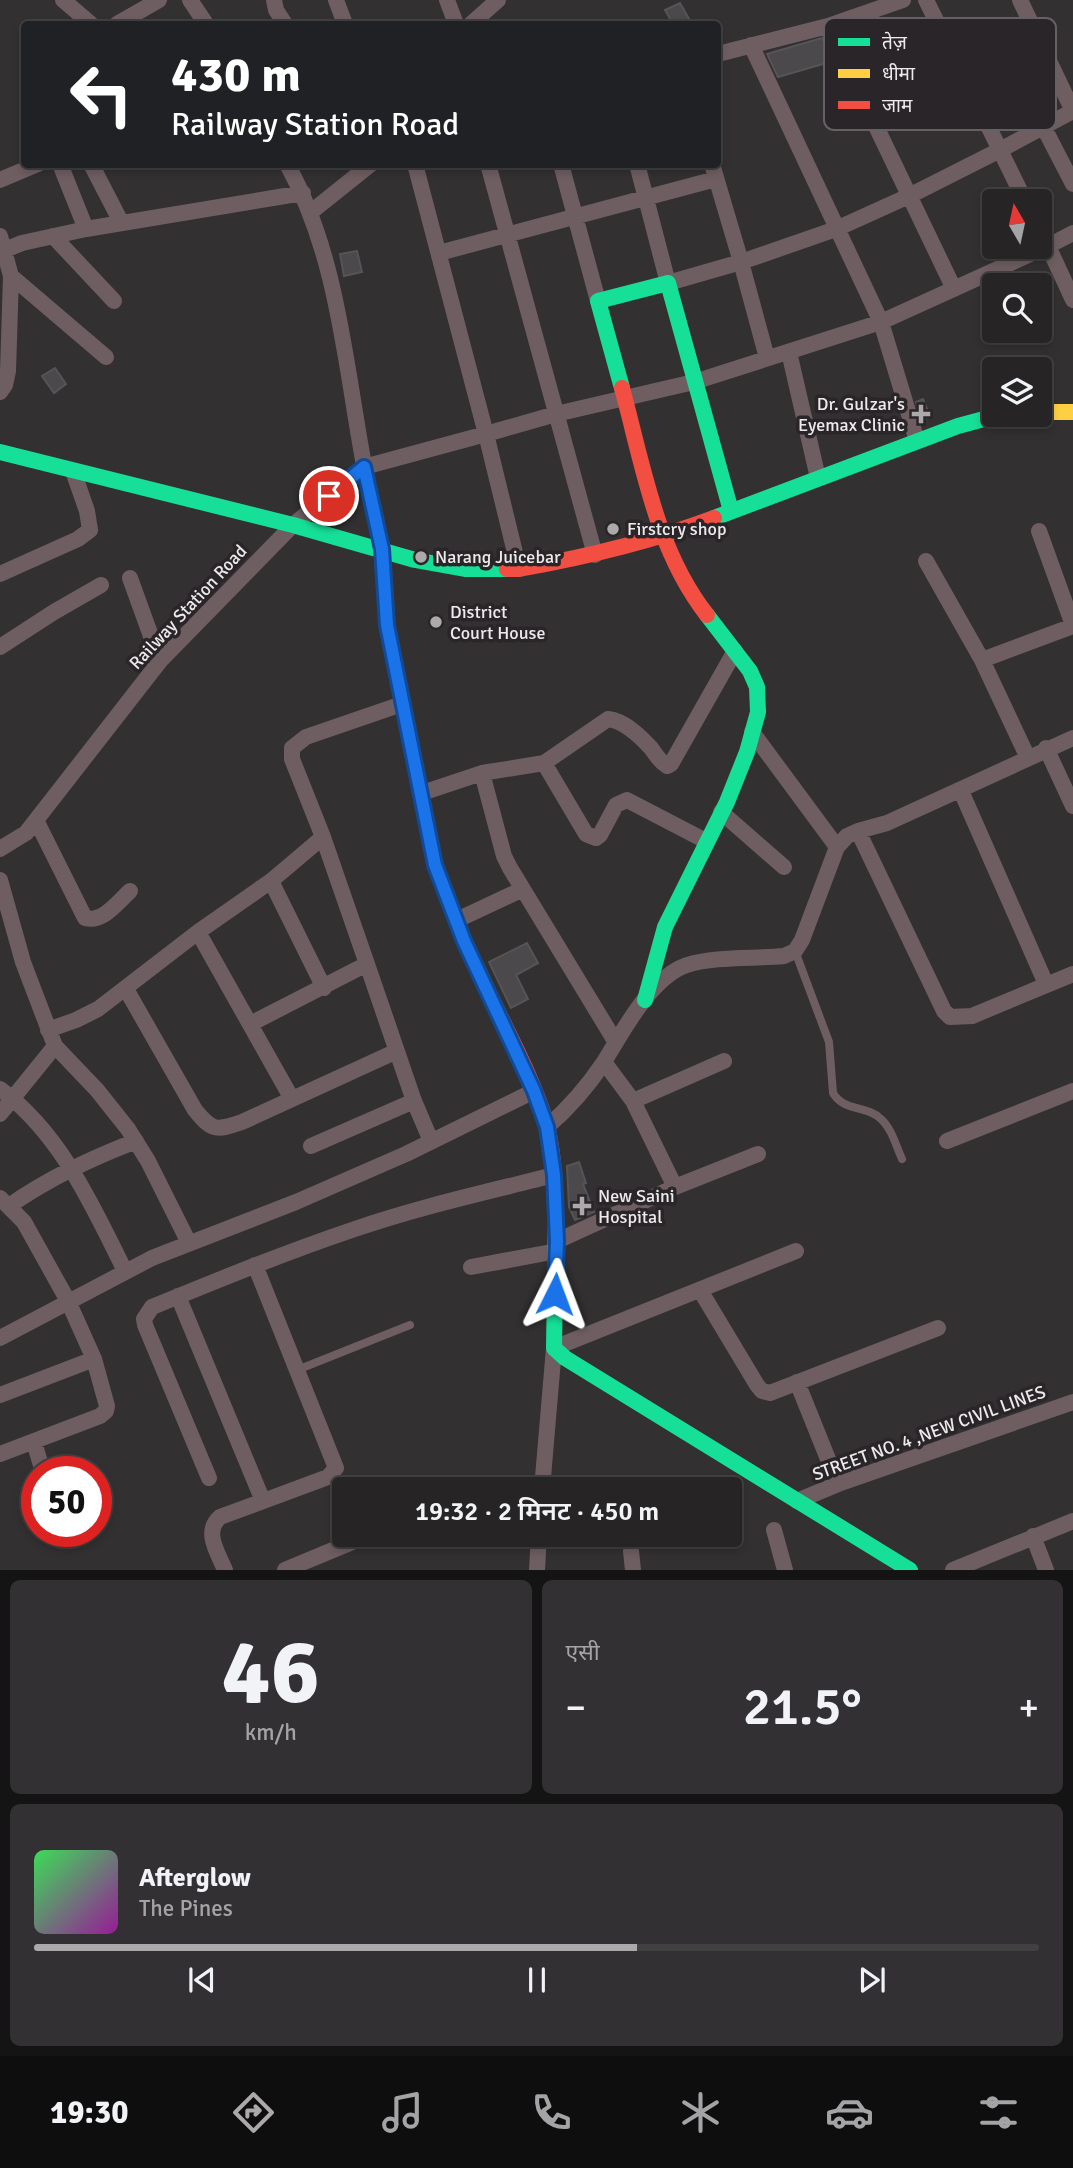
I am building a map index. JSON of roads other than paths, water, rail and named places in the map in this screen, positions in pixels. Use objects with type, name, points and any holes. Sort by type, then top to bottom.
[{"type":"main road","points":[[645,1000],[665,927],[747,752],[758,712],[757,687],[735,651],[698,604],[662,537],[598,300],[668,283],[731,511]]},
{"type":"main road","points":[[1052,412],[1073,412]]},
{"type":"main road","points":[[0,452],[293,525],[415,560],[465,569],[519,569],[594,555],[662,537],[917,441],[982,420]]},
{"type":"main road","points":[[382,549],[387,625],[435,865],[464,941],[534,1091],[547,1127],[554,1175],[557,1246],[554,1348],[565,1359],[909,1570]]},
{"type":"street","points":[[63,0],[87,21]]},
{"type":"street","points":[[122,21],[159,0]]},
{"type":"street","points":[[190,0],[204,21]]},
{"type":"street","points":[[274,0],[276,10],[283,21]]},
{"type":"street","points":[[336,0],[344,21]]},
{"type":"street","points":[[447,0],[455,21]]},
{"type":"street","points":[[474,21],[498,0]]},
{"type":"street","points":[[851,18],[903,0]]},
{"type":"street","points":[[926,0],[935,18]]},
{"type":"street","points":[[1020,0],[1029,18]]},
{"type":"street","points":[[721,53],[824,27]]},
{"type":"street","points":[[751,45],[881,321],[917,441]]},
{"type":"street","points":[[1056,75],[1073,111],[1056,120]]},
{"type":"street","points":[[878,130],[954,289]]},
{"type":"street","points":[[990,130],[1019,189]]},
{"type":"street","points":[[638,168],[668,283],[741,262],[836,229],[909,196],[1036,130]]},
{"type":"street","points":[[1045,130],[1073,184]]},
{"type":"street","points":[[0,180],[28,168]]},
{"type":"street","points":[[62,168],[86,229]]},
{"type":"street","points":[[93,168],[121,222]]},
{"type":"street","points":[[289,168],[311,212],[340,320],[364,467],[382,549]]},
{"type":"street","points":[[311,212],[366,168]]},
{"type":"street","points":[[416,168],[519,569]]},
{"type":"street","points":[[489,168],[594,555]]},
{"type":"street","points":[[562,168],[598,300]]},
{"type":"street","points":[[439,253],[646,198],[714,172],[767,358]]},
{"type":"street","points":[[0,391],[5,385],[9,364],[11,276],[3,243],[22,243],[121,222],[303,193]]},
{"type":"street","points":[[1052,244],[1073,233]]},
{"type":"street","points":[[53,236],[114,301]]},
{"type":"street","points":[[1052,255],[1073,300]]},
{"type":"street","points":[[364,467],[556,414],[694,382],[789,352],[881,321],[1020,259]]},
{"type":"street","points":[[11,276],[106,357]]},
{"type":"street","points":[[789,352],[818,478]]},
{"type":"street","name":"Railway Station Road","points":[[0,849],[26,832],[160,661],[293,525],[364,467]]},
{"type":"street","points":[[0,574],[78,539],[90,530],[74,471]]},
{"type":"street","points":[[982,660],[1073,626],[1039,531]]},
{"type":"street","points":[[926,561],[982,660],[1028,758]]},
{"type":"street","points":[[130,578],[160,661]]},
{"type":"street","points":[[0,647],[102,585]]},
{"type":"street","points":[[422,793],[482,774],[544,763],[608,719],[622,722],[667,766],[671,764],[735,651]]},
{"type":"street","points":[[402,704],[306,737],[292,748],[292,759],[323,837],[414,1101],[431,1141]]},
{"type":"street","points":[[752,732],[837,847]]},
{"type":"street","points":[[547,1127],[566,1111],[604,1062],[615,1041],[645,1000],[672,973],[698,962],[784,956],[795,951],[802,940],[837,847],[847,836],[887,823],[1046,748],[1073,738]]},
{"type":"street","points":[[1046,748],[1073,806]]},
{"type":"street","points":[[544,763],[590,837],[596,838],[600,835],[616,805],[627,800],[706,841]]},
{"type":"street","points":[[482,774],[504,856],[521,890],[615,1041]]},
{"type":"street","points":[[961,790],[1046,984]]},
{"type":"street","points":[[721,812],[784,867]]},
{"type":"street","points":[[36,820],[85,918],[96,919],[103,916],[130,891]]},
{"type":"street","points":[[858,831],[944,1011],[950,1017],[972,1016],[1073,974]]},
{"type":"street","points":[[48,1030],[98,1009],[198,932],[271,881],[323,837]]},
{"type":"street","points":[[0,880],[23,962],[55,1046],[97,1090],[136,1141],[189,1243]]},
{"type":"street","points":[[271,881],[324,988]]},
{"type":"street","points":[[457,920],[521,890]]},
{"type":"street","points":[[198,932],[292,1098]]},
{"type":"street","points":[[250,1024],[367,964]]},
{"type":"street","points":[[126,989],[195,1110],[209,1126],[225,1128],[397,1051]]},
{"type":"street","points":[[0,1114],[6,1093],[55,1046]]},
{"type":"street","points":[[633,1101],[724,1061]]},
{"type":"street","points":[[604,1062],[633,1101],[675,1187]]},
{"type":"street","points":[[0,1338],[125,1271],[296,1202],[534,1091]]},
{"type":"street","points":[[947,1141],[1073,1091]]},
{"type":"street","points":[[6,1093],[44,1132],[71,1167],[125,1271]]},
{"type":"street","points":[[311,1146],[414,1101]]},
{"type":"street","points":[[0,1454],[75,1427],[106,1411],[104,1393],[93,1359],[68,1301],[24,1222],[4,1202],[71,1167],[136,1141]]},
{"type":"street","points":[[471,1266],[557,1246],[675,1187],[758,1154]]},
{"type":"street","points":[[209,1478],[144,1319],[152,1307],[354,1229],[449,1201],[554,1175]]},
{"type":"street","points":[[543,1477],[554,1348],[796,1251]]},
{"type":"street","points":[[225,1570],[212,1537],[215,1522],[220,1517],[328,1476],[336,1468],[255,1265]]},
{"type":"street","points":[[701,1290],[757,1385],[762,1391],[770,1393],[938,1328]]},
{"type":"street","points":[[178,1296],[263,1501]]},
{"type":"street","points":[[0,1395],[93,1359]]},
{"type":"street","points":[[797,1382],[838,1484]]},
{"type":"street","name":"STREET NO. 4 ,NEW CIVIL LINES","points":[[797,1501],[838,1484],[1073,1402]]},
{"type":"street","points":[[34,1442],[38,1456]]},
{"type":"street","points":[[953,1570],[1073,1521]]},
{"type":"street","points":[[774,1530],[785,1570]]},
{"type":"street","points":[[1033,1536],[1046,1570]]},
{"type":"street","points":[[285,1570],[340,1547]]},
{"type":"street","points":[[537,1570],[539,1547]]},
{"type":"street","points":[[631,1550],[633,1570]]},
{"type":"lane","points":[[795,951],[829,1042],[833,1093],[844,1105],[878,1116],[891,1132],[902,1159]]},
{"type":"lane","points":[[297,1370],[410,1325]]},
{"type":"place","name":"Dr. Gulzar's Eyemax Clinic","points":[[921,414]]},
{"type":"place","name":"Firstcry shop","points":[[613,529]]},
{"type":"place","name":"Narang Juicebar","points":[[421,557]]},
{"type":"place","name":"District Court House","points":[[436,622]]},
{"type":"place","name":"New Saini Hospital","points":[[582,1206]]}]
